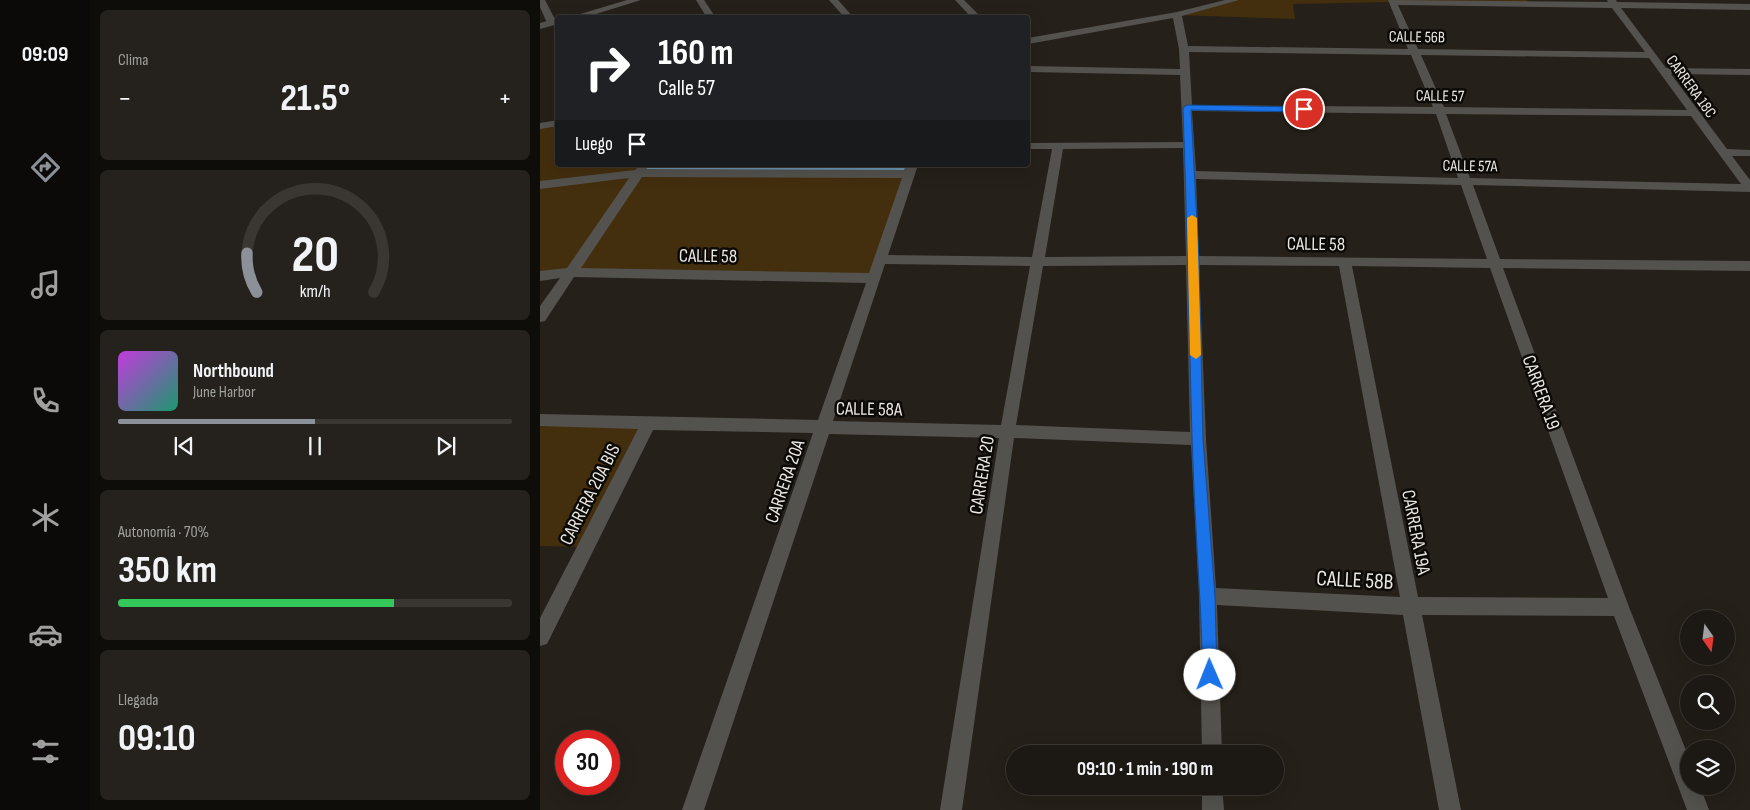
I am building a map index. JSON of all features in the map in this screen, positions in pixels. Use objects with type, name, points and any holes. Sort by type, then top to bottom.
[{"type":"street","points":[[540,26],[555,22],[541,0]]},
{"type":"street","points":[[589,15],[637,0]]},
{"type":"street","points":[[700,0],[710,15]]},
{"type":"street","points":[[833,0],[847,15]]},
{"type":"street","points":[[959,0],[975,15]]},
{"type":"street","points":[[1030,41],[1178,15],[1230,1]]},
{"type":"street","points":[[1393,1],[1613,3],[1750,7]]},
{"type":"street","name":"CARRERA 19","points":[[1393,1],[1440,111],[1620,607],[1680,763]]},
{"type":"street","name":"CARRERA 18C","points":[[1613,3],[1750,188]]},
{"type":"street","points":[[1178,15],[1184,49],[1189,145],[1198,439],[1208,596],[1212,745]]},
{"type":"street","name":"CALLE 56B","points":[[1184,49],[1650,55]]},
{"type":"street","points":[[1030,69],[1185,72]]},
{"type":"street","points":[[1662,71],[1750,72]]},
{"type":"street","name":"CALLE 57","points":[[1187,108],[1693,113]]},
{"type":"street","points":[[540,126],[555,124]]},
{"type":"street","points":[[1030,146],[1189,145]]},
{"type":"street","name":"CARRERA 20","points":[[951,810],[1008,430],[1058,146]]},
{"type":"street","points":[[1723,152],[1750,153]]},
{"type":"street","points":[[540,185],[641,169],[910,170]]},
{"type":"street","points":[[540,317],[641,169]]},
{"type":"street","name":"CARRERA 20A","points":[[693,810],[875,278],[910,170]]},
{"type":"street","name":"CALLE 57A","points":[[1190,175],[1750,188]]},
{"type":"street","name":"CALLE 58","points":[[881,259],[1039,262],[1194,260],[1750,266]]},
{"type":"street","name":"CARRERA 19A","points":[[1345,262],[1409,606],[1450,810]]},
{"type":"street","name":"CALLE 58","points":[[540,276],[572,272],[875,278]]},
{"type":"street","name":"CALLE 58A","points":[[540,420],[823,428],[1008,430],[1198,439]]},
{"type":"street","name":"CARRERA 20A BIS","points":[[540,637],[649,423]]},
{"type":"street","name":"CALLE 58B","points":[[1208,596],[1409,606],[1620,607]]},
{"type":"street","points":[[1212,795],[1213,810]]},
{"type":"street","name":"CARRERA 19","points":[[1692,795],[1698,810]]},
{"type":"shaded area","points":[[1235,0],[1527,0],[1529,4],[1394,2],[1293,4],[1295,19],[1177,15]]},
{"type":"shaded area","points":[[555,123],[555,167],[703,167],[908,174],[875,278],[540,276],[540,126]]},
{"type":"shaded area","points":[[540,420],[649,423],[586,547],[540,546]]},
{"type":"building","points":[[643,167],[911,167],[908,174],[639,173]]},
{"type":"slow traffic","points":[[1192,218],[1196,355]]},
{"type":"route","points":[[1210,675],[1208,596],[1198,439],[1194,260],[1187,108],[1304,109]]}]
